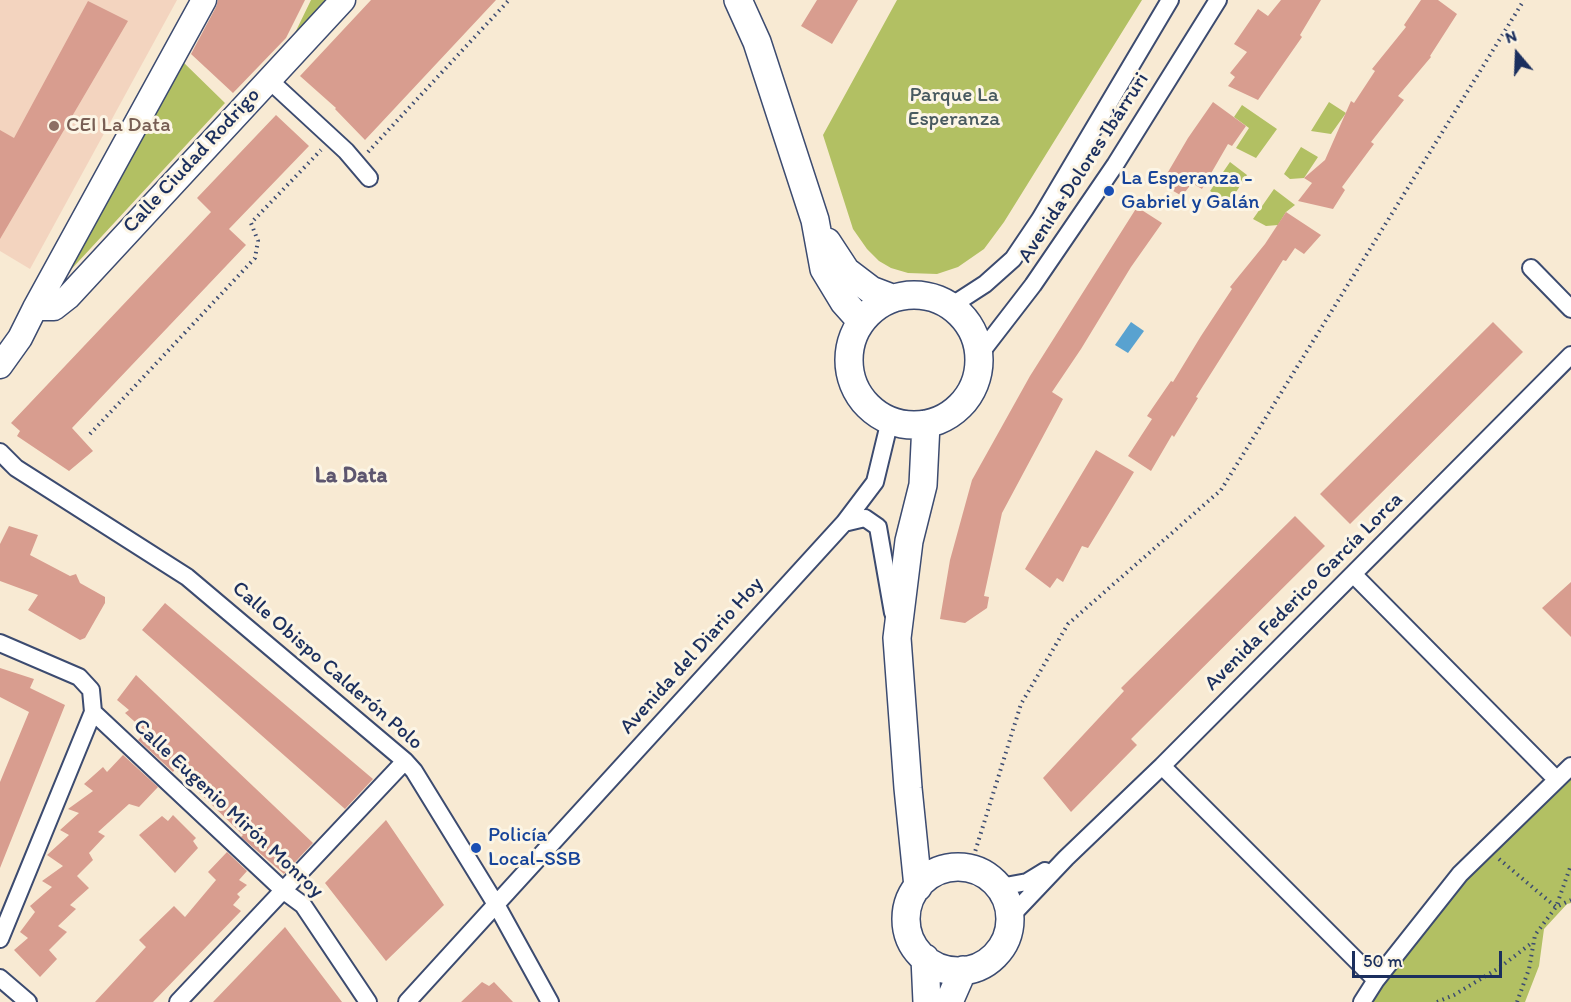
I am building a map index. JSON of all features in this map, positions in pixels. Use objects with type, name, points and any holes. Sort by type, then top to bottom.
[{"type":"main road","points":[[0,366],[20,338],[204,0]]},
{"type":"main road","name":"Calle Ciudad Rodrigo","points":[[35,308],[54,308],[68,297],[343,0]]},
{"type":"main road","points":[[738,0],[757,42],[815,220],[824,269],[844,302],[861,321]]},
{"type":"main road","points":[[815,220],[846,271],[871,290],[892,298]]},
{"type":"main road","points":[[912,295],[933,297],[951,306],[965,319],[975,336],[979,355],[978,374],[971,392],[959,407],[944,418],[926,424],[908,425],[890,420],[873,410],[860,396],[851,378],[850,349],[861,321],[875,308],[892,298],[912,295]]},
{"type":"main road","points":[[918,887],[897,638],[909,542],[923,485],[926,424]]},
{"type":"main road","points":[[912,828],[958,869]]},
{"type":"main road","points":[[958,869],[987,875],[999,887],[1007,902],[1010,917],[1008,933],[1002,947],[992,958],[978,967],[948,970],[925,958],[911,941],[906,926],[906,909],[912,894],[922,881],[935,872],[958,869]]},
{"type":"main road","points":[[925,958],[927,1002]]},
{"type":"main road","points":[[949,1002],[963,970]]},
{"type":"street","name":"Avenida Dolores Ibárruri","points":[[951,306],[985,284],[1013,259],[1040,219],[1170,0]]},
{"type":"street","name":"Avenida Dolores Ibárruri","points":[[979,355],[1033,285],[1115,165],[1218,0]]},
{"type":"street","points":[[268,79],[332,139],[369,178]]},
{"type":"street","points":[[1530,268],[1571,309]]},
{"type":"street","name":"Avenida Federico García Lorca","points":[[1010,917],[1066,858],[1162,766],[1571,355]]},
{"type":"street","name":"Avenida del Diario Hoy","points":[[407,1002],[844,522],[875,482],[890,420]]},
{"type":"street","name":"Calle Obispo Calderón Polo","points":[[0,453],[8,466],[187,577],[405,761],[414,771],[496,906],[550,1002]]},
{"type":"street","points":[[844,522],[865,518],[878,527],[897,638]]},
{"type":"street","points":[[1353,574],[1556,779]]},
{"type":"street","points":[[0,643],[79,677],[91,690],[93,712],[0,939]]},
{"type":"street","name":"Calle Eugenio Mirón Monroy","points":[[93,712],[284,891],[303,905],[368,1002]]},
{"type":"street","points":[[178,1002],[405,761]]},
{"type":"street","points":[[1162,766],[1376,980]]},
{"type":"street","points":[[1362,1002],[1376,980],[1460,874],[1571,766]]},
{"type":"street","name":"Avenida Federico García Lorca","points":[[999,887],[1027,882],[1066,858]]},
{"type":"street","points":[[0,978],[28,1002]]},
{"type":"path","points":[[357,164],[509,0]]},
{"type":"path","points":[[958,869],[1022,704],[1068,624],[1221,490],[1524,0]]},
{"type":"path","points":[[90,434],[255,258],[258,241],[251,223],[332,139]]},
{"type":"path","points":[[1499,859],[1556,907]]},
{"type":"path","points":[[1517,1002],[1529,969],[1536,935],[1556,907],[1571,865]]},
{"type":"path","points":[[1556,907],[1571,900]]},
{"type":"path","points":[[1437,1002],[1454,995],[1499,968],[1534,942]]},
{"type":"shaded area","name":"CEI La Data","points":[[0,0],[177,0],[30,269],[0,251]]},
{"type":"green space","points":[[311,0],[326,0],[293,37]]},
{"type":"green space","name":"Parque La Esperanza","points":[[897,0],[1142,0],[1004,222],[984,249],[958,267],[937,274],[908,273],[891,268],[879,261],[867,249],[853,229],[823,135]]},
{"type":"green space","points":[[181,60],[225,103],[66,275]]},
{"type":"green space","points":[[1329,102],[1346,113],[1331,134],[1311,131]]},
{"type":"green space","points":[[1242,105],[1277,129],[1256,158],[1236,148],[1249,128],[1234,117]]},
{"type":"green space","points":[[1301,147],[1318,157],[1304,178],[1290,179],[1284,174]]},
{"type":"green space","points":[[1230,162],[1247,175],[1229,203],[1210,191]]},
{"type":"green space","points":[[1274,189],[1295,205],[1286,212],[1278,225],[1266,226],[1253,219]]},
{"type":"green space","points":[[1571,766],[1571,903],[1567,904],[1544,929],[1539,966],[1525,1002],[1362,1002],[1460,874]]},
{"type":"water","points":[[1131,322],[1144,331],[1128,353],[1115,345]]},
{"type":"building","points":[[218,0],[305,0],[286,38],[233,93],[191,54]]},
{"type":"building","points":[[371,0],[496,0],[365,140],[336,108],[300,76]]},
{"type":"building","points":[[817,0],[858,0],[832,44],[801,26]]},
{"type":"building","points":[[1281,0],[1321,0],[1300,35],[1302,37],[1258,100],[1228,86],[1235,77],[1230,73],[1247,52],[1234,44],[1258,9],[1268,16]]},
{"type":"building","points":[[1421,0],[1438,0],[1457,14],[1431,57],[1398,96],[1404,100],[1371,142],[1374,144],[1342,187],[1345,190],[1333,209],[1298,201],[1312,183],[1304,178],[1325,160],[1351,101],[1354,103],[1375,71],[1372,69],[1406,27],[1404,25]]},
{"type":"building","points":[[88,1],[128,21],[0,239],[0,130],[14,138]]},
{"type":"building","points":[[1213,102],[1246,126],[1232,146],[1228,144],[1202,189],[1192,183],[1182,196],[1161,184],[1188,138]]},
{"type":"building","points":[[276,115],[309,146],[229,229],[246,245],[72,428],[93,451],[69,471],[17,436],[20,431],[11,423],[211,212],[197,198]]},
{"type":"building","points":[[1137,207],[1162,223],[1131,267],[1052,392],[1063,399],[1002,513],[984,596],[989,597],[987,608],[965,623],[940,619],[950,560],[972,480],[1030,376]]},
{"type":"building","points":[[1286,212],[1321,235],[1304,254],[1295,248],[1286,261],[1283,260],[1151,471],[1128,456],[1152,419],[1147,416],[1171,381],[1173,382],[1232,289],[1230,287],[1265,244]]},
{"type":"building","points":[[1493,322],[1523,352],[1350,524],[1320,494]]},
{"type":"building","points":[[1096,450],[1134,472],[1088,548],[1082,546],[1063,582],[1057,578],[1050,588],[1025,569]]},
{"type":"building","points":[[1295,516],[1325,546],[1131,739],[1137,745],[1071,812],[1043,778],[1124,691],[1121,688]]},
{"type":"building","points":[[9,526],[38,535],[30,555],[70,576],[76,574],[80,583],[105,597],[105,603],[85,638],[80,640],[28,610],[38,595],[0,581],[0,544]]},
{"type":"building","points":[[1571,582],[1571,637],[1542,608]]},
{"type":"building","points":[[165,603],[373,779],[345,809],[142,630]]},
{"type":"building","points":[[0,668],[34,679],[30,688],[65,705],[0,868],[0,782],[29,712],[0,697]]},
{"type":"building","points":[[136,675],[313,843],[284,874],[241,837],[243,835],[175,769],[173,772],[138,740],[143,735],[140,733],[144,730],[125,713],[129,710],[117,700]]},
{"type":"building","points":[[123,755],[158,787],[139,807],[129,804],[98,832],[105,836],[89,853],[93,860],[77,876],[89,888],[70,905],[76,909],[58,926],[67,932],[49,950],[57,959],[40,977],[14,950],[28,938],[20,932],[35,912],[30,906],[52,887],[42,881],[63,866],[47,855],[69,835],[60,830],[79,813],[68,809],[93,791],[84,784],[103,767],[107,772]]},
{"type":"building","points":[[173,815],[196,838],[193,841],[198,848],[175,873],[139,835],[162,816],[168,821]]},
{"type":"building","points":[[386,820],[444,905],[386,961],[325,883]]},
{"type":"building","points":[[227,852],[247,871],[239,880],[247,885],[237,894],[240,897],[233,905],[241,911],[153,1002],[95,1002],[146,947],[139,940],[174,906],[185,917],[216,880],[208,872]]},
{"type":"building","points":[[285,927],[342,1002],[213,1002]]},
{"type":"building","points":[[482,982],[489,986],[494,982],[513,1002],[461,1002]]},
{"type":"place","name":"CEI La Data","points":[[54,126]]},
{"type":"place","name":"La Esperanza - Gabriel y Galán","points":[[1109,191]]},
{"type":"place","name":"Policía Local-SSB","points":[[476,848]]},
{"type":"district","name":"La Data","points":[[351,476]]}]
